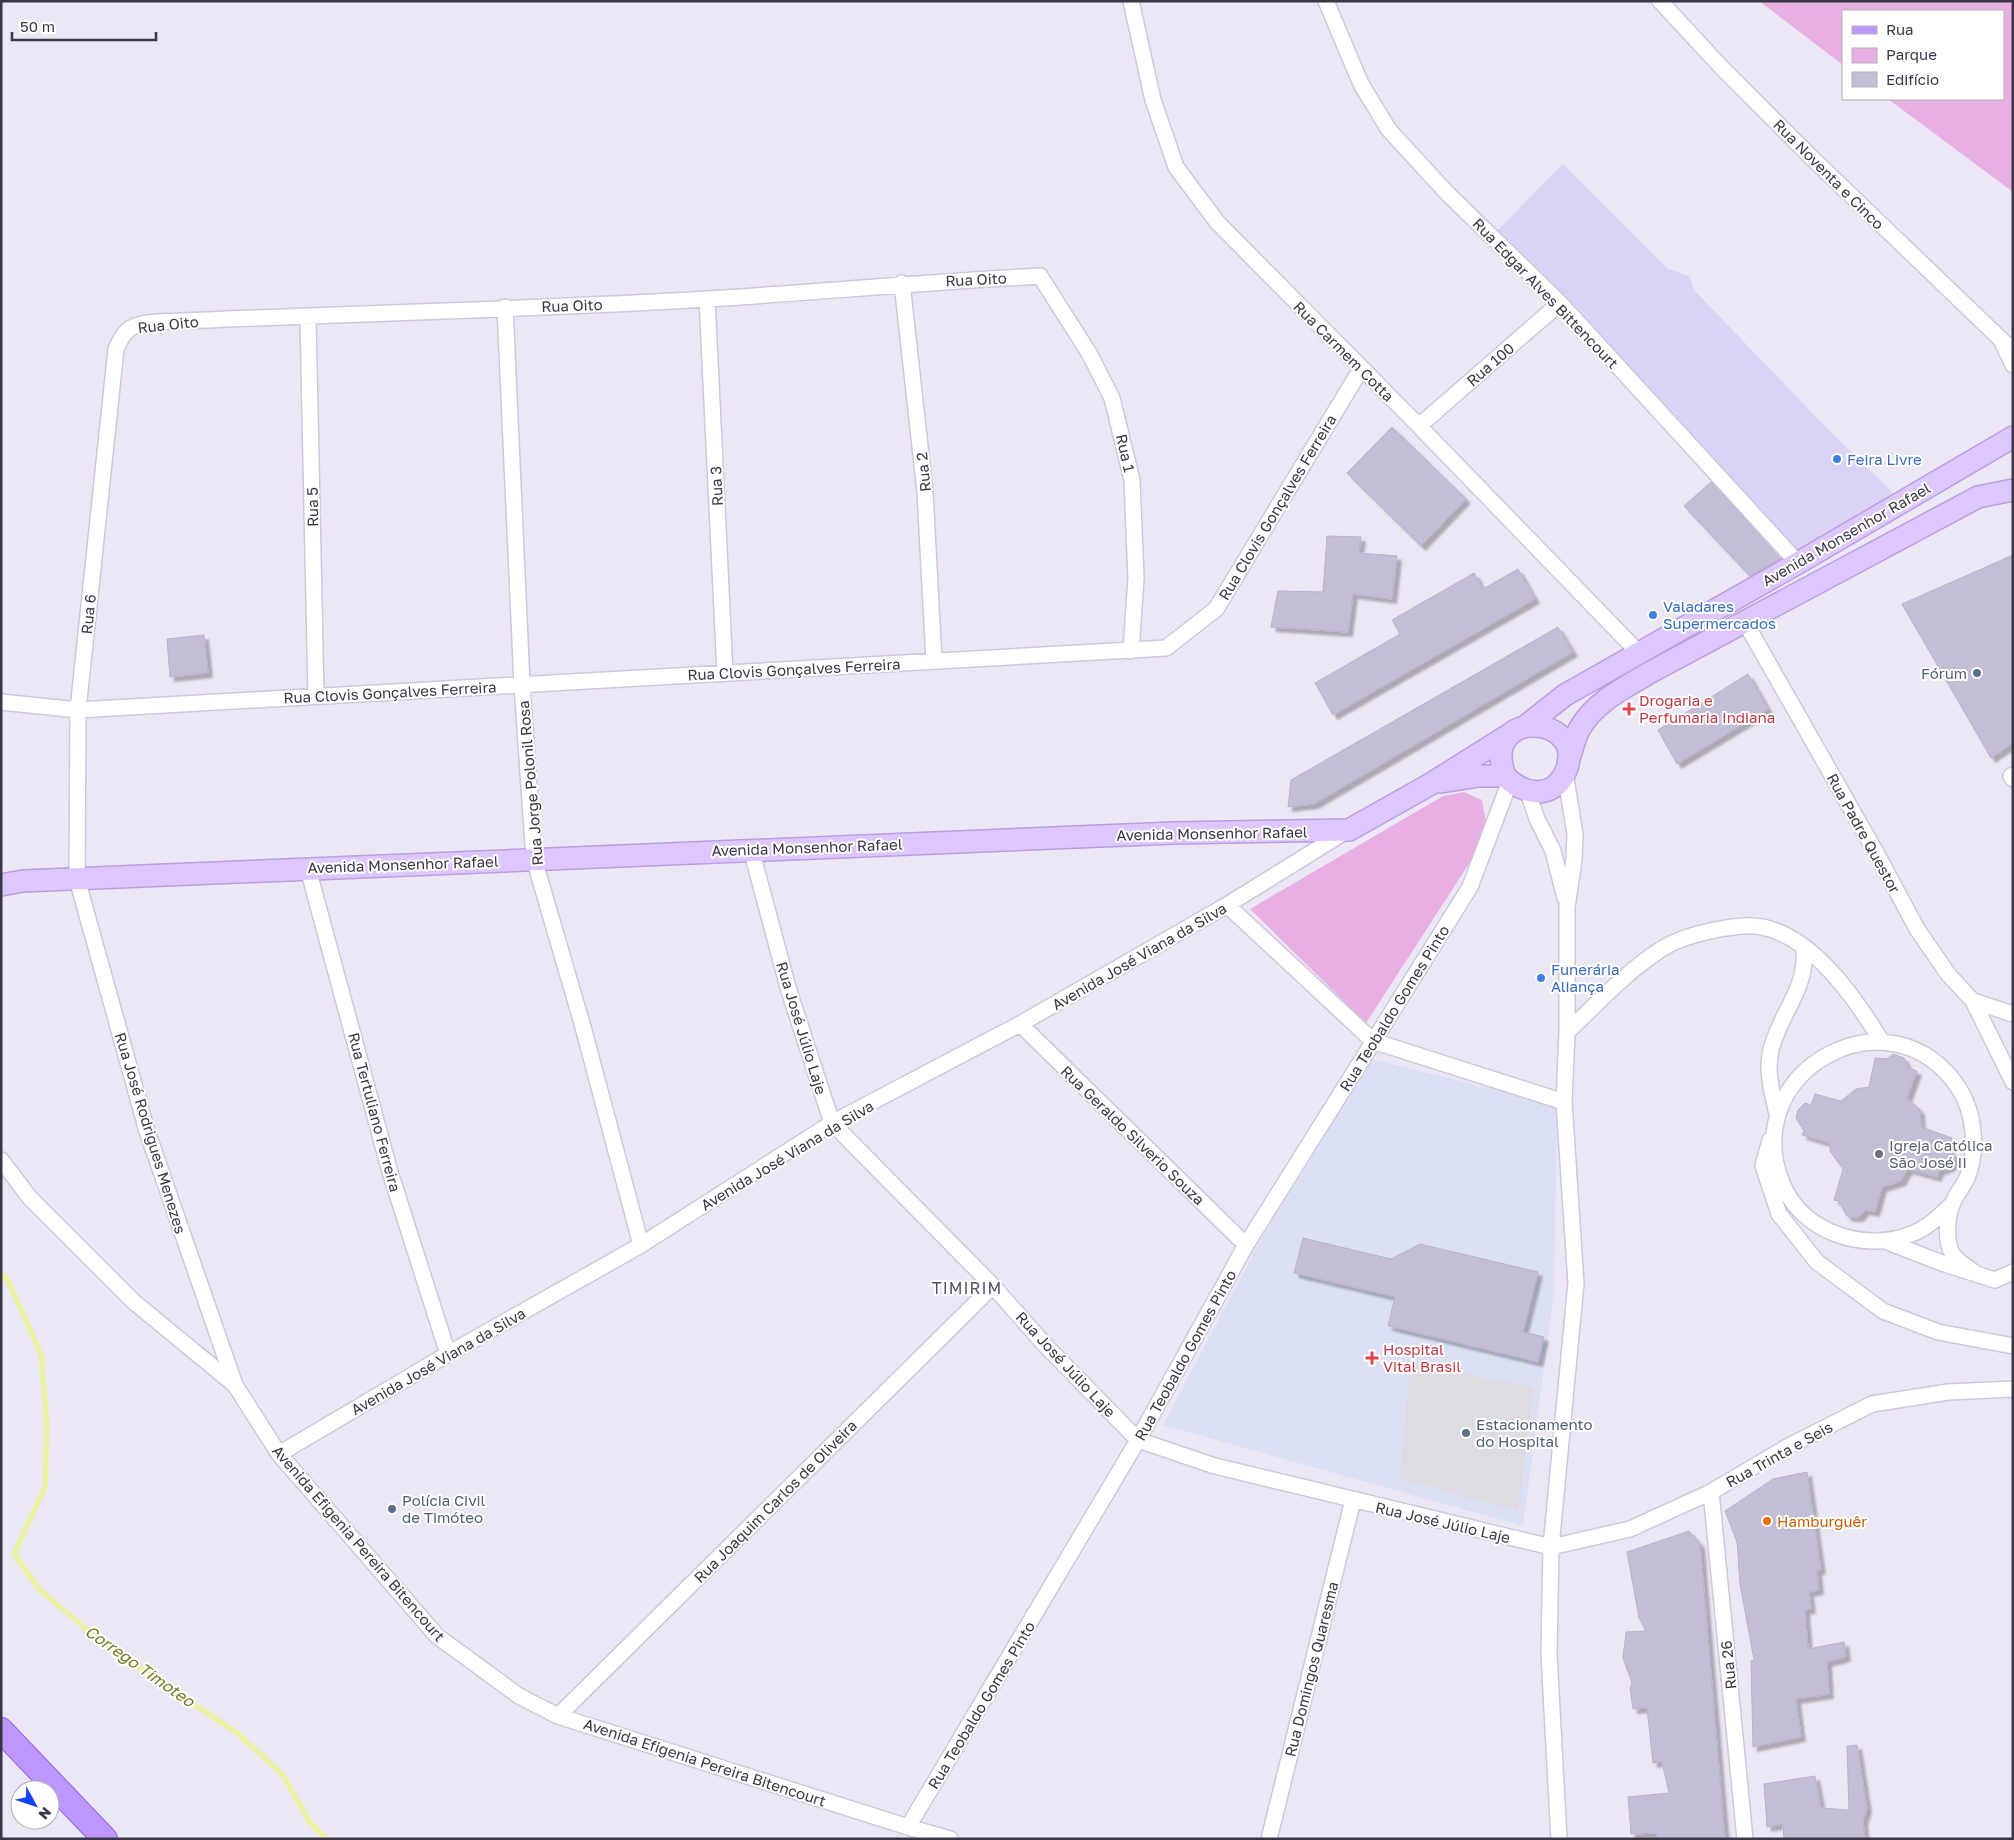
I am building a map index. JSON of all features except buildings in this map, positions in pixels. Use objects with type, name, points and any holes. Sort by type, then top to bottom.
[{"type":"main road","name":"Avenida Monsenhor Rafael","points":[[23,881],[751,849],[1174,833],[1348,830],[1429,785],[1519,729],[1565,695],[1798,563],[2013,436]]},
{"type":"main road","name":"Avenida Monsenhor Rafael","points":[[1567,767],[1579,729],[1610,696],[1649,673],[1978,497],[2013,490]]},
{"type":"main road","points":[[1429,785],[1459,778],[1514,783],[1539,792],[1550,789],[1559,782],[1567,767],[1568,751],[1557,733],[1548,727],[1519,729],[1505,743],[1501,754],[1501,765],[1514,783]]},
{"type":"main road","points":[[1,876],[23,881]]},
{"type":"main road","points":[[1,884],[23,881]]},
{"type":"main road","points":[[1,1730],[105,1839]]},
{"type":"street","name":"Rua Carmem Cotta","points":[[1131,1],[1153,100],[1176,167],[1217,222],[1419,426],[1638,652]]},
{"type":"street","name":"Rua Edgar Alves Bittencourt","points":[[1326,1],[1361,84],[1389,130],[1448,194],[1560,302],[1798,563]]},
{"type":"street","name":"Rua Noventa e Cinco","points":[[1660,1],[1722,68],[1806,152],[2007,347],[2013,365]]},
{"type":"street","name":"Rua Oito","points":[[116,349],[122,334],[134,325],[246,318],[308,318],[505,307],[707,299],[902,283],[1040,276]]},
{"type":"street","name":"Rua 1","points":[[1040,276],[1089,353],[1112,398],[1132,480],[1136,578],[1131,650]]},
{"type":"street","name":"Rua 2","points":[[902,283],[925,492],[934,661]]},
{"type":"street","name":"Rua 3","points":[[707,299],[725,673]]},
{"type":"street","name":"Rua 100","points":[[1419,426],[1560,302]]},
{"type":"street","name":"Rua Jorge Polonil Rosa","points":[[505,307],[522,685],[534,859],[583,1027],[641,1245]]},
{"type":"street","name":"Rua 5","points":[[308,318],[316,696]]},
{"type":"street","name":"Rua 6","points":[[77,879],[78,710],[116,349]]},
{"type":"street","name":"Rua Clovis Gonçalves Ferreira","points":[[1,702],[78,710],[1166,648],[1216,609],[1361,369]]},
{"type":"street","name":"Rua Padre Questor","points":[[1745,622],[1878,856],[1916,929],[1948,974],[1973,1001],[2013,1014]]},
{"type":"street","points":[[1559,1839],[1549,1654],[1551,1547],[1576,1283],[1564,1102],[1567,1032],[1567,907],[1574,860],[1575,834],[1567,767]]},
{"type":"street","points":[[1514,783],[1537,819],[1553,851],[1567,907]]},
{"type":"street","name":"Rua Teobaldo Gomes Pinto","points":[[908,1827],[1138,1440],[1246,1245],[1470,887],[1514,783]]},
{"type":"street","name":"Avenida José Viana da Silva","points":[[279,1454],[448,1354],[641,1245],[832,1123],[1020,1024],[1227,905],[1348,830]]},
{"type":"street","name":"Rua José Júlio Laje","points":[[751,849],[789,991],[832,1123],[993,1286],[1052,1352],[1138,1440],[1215,1466],[1551,1547]]},
{"type":"street","name":"Rua Tertuliano Ferreira","points":[[308,869],[390,1172],[448,1354]]},
{"type":"street","name":"Rua José Rodrigues Menezes","points":[[77,879],[147,1131],[234,1385]]},
{"type":"street","points":[[1227,905],[1373,1041],[1564,1102]]},
{"type":"street","points":[[1567,1032],[1624,979],[1658,951],[1692,935],[1732,926],[1756,926],[1780,933],[1830,968],[1862,1010],[1882,1042]]},
{"type":"street","points":[[1804,948],[1805,964],[1799,988],[1771,1047],[1768,1077],[1776,1118],[1774,1154],[1782,1184],[1800,1210],[1824,1230],[1854,1240],[1885,1241],[1995,1280],[2013,1272]]},
{"type":"street","points":[[1973,1001],[2013,1082]]},
{"type":"street","name":"Rua Geraldo Silverio Souza","points":[[1020,1024],[1246,1245]]},
{"type":"street","points":[[1885,1241],[1918,1231],[1933,1222],[1952,1204],[1967,1178],[1974,1147],[1971,1116],[1958,1088],[1938,1065],[1912,1049],[1882,1042],[1855,1043],[1828,1052],[1806,1068],[1788,1089],[1776,1118],[1763,1166],[1779,1214],[1817,1262],[1883,1311],[1938,1332],[2013,1346]]},
{"type":"street","name":"Avenida Efigenia Pereira Bitencourt","points":[[1,1160],[30,1198],[134,1302],[234,1385],[279,1454],[437,1636],[519,1696],[558,1716],[950,1839]]},
{"type":"street","points":[[1952,1204],[1948,1233],[1952,1254],[1978,1275]]},
{"type":"street","name":"Rua Joaquim Carlos de Oliveira","points":[[558,1716],[993,1286]]},
{"type":"street","name":"Rua Trinta e Seis","points":[[1551,1547],[1630,1529],[1711,1492],[1787,1448],[1872,1404],[1948,1392],[2013,1389]]},
{"type":"street","name":"Rua 26","points":[[1711,1492],[1745,1839]]},
{"type":"street","name":"Rua Domingos Quaresma","points":[[1268,1839],[1353,1500]]},
{"type":"street","points":[[1549,1839],[1558,1811]]},
{"type":"shaded area","name":"Feira Livre","points":[[1563,164],[1668,269],[1689,276],[1695,291],[1813,414],[1894,494],[1798,563],[1492,236]]},
{"type":"shaded area","name":"Hospital Vital Brasil","points":[[1371,1059],[1557,1105],[1554,1291],[1523,1526],[1163,1425],[1257,1247]]},
{"type":"shaded area","name":"Estacionamento do Hospital","points":[[1410,1364],[1534,1387],[1518,1511],[1400,1479]]},
{"type":"green space","points":[[1759,1],[2013,1],[2013,192],[1889,100],[2004,100],[2004,10],[1842,10],[1842,64]]},
{"type":"green space","points":[[1464,792],[1482,800],[1486,822],[1474,856],[1366,1023],[1250,909],[1443,796]]},
{"type":"waterway","name":"Corrego Timoteo","points":[[1,1274],[8,1281],[41,1354],[47,1425],[45,1487],[14,1554],[40,1590],[105,1645],[237,1733],[282,1774],[311,1824],[327,1839]]},
{"type":"place","name":"Feira Livre","points":[[1837,459]]},
{"type":"place","name":"Valadares Supermercados","points":[[1653,615]]},
{"type":"place","name":"Fórum","points":[[1977,673]]},
{"type":"place","name":"Drogaria e Perfumaria Indiana","points":[[1629,709]]},
{"type":"place","name":"Funerária Aliança","points":[[1541,978]]},
{"type":"place","name":"Igreja Católica São José II","points":[[1879,1154]]},
{"type":"place","name":"Hospital Vital Brasil","points":[[1372,1358]]},
{"type":"place","name":"Estacionamento do Hospital","points":[[1466,1433]]},
{"type":"place","name":"Polícia Civil de Timóteo","points":[[392,1509]]},
{"type":"place","name":"Hamburguêr","points":[[1767,1521]]},
{"type":"district","name":"TIMIRIM","points":[[967,1288]]}]
